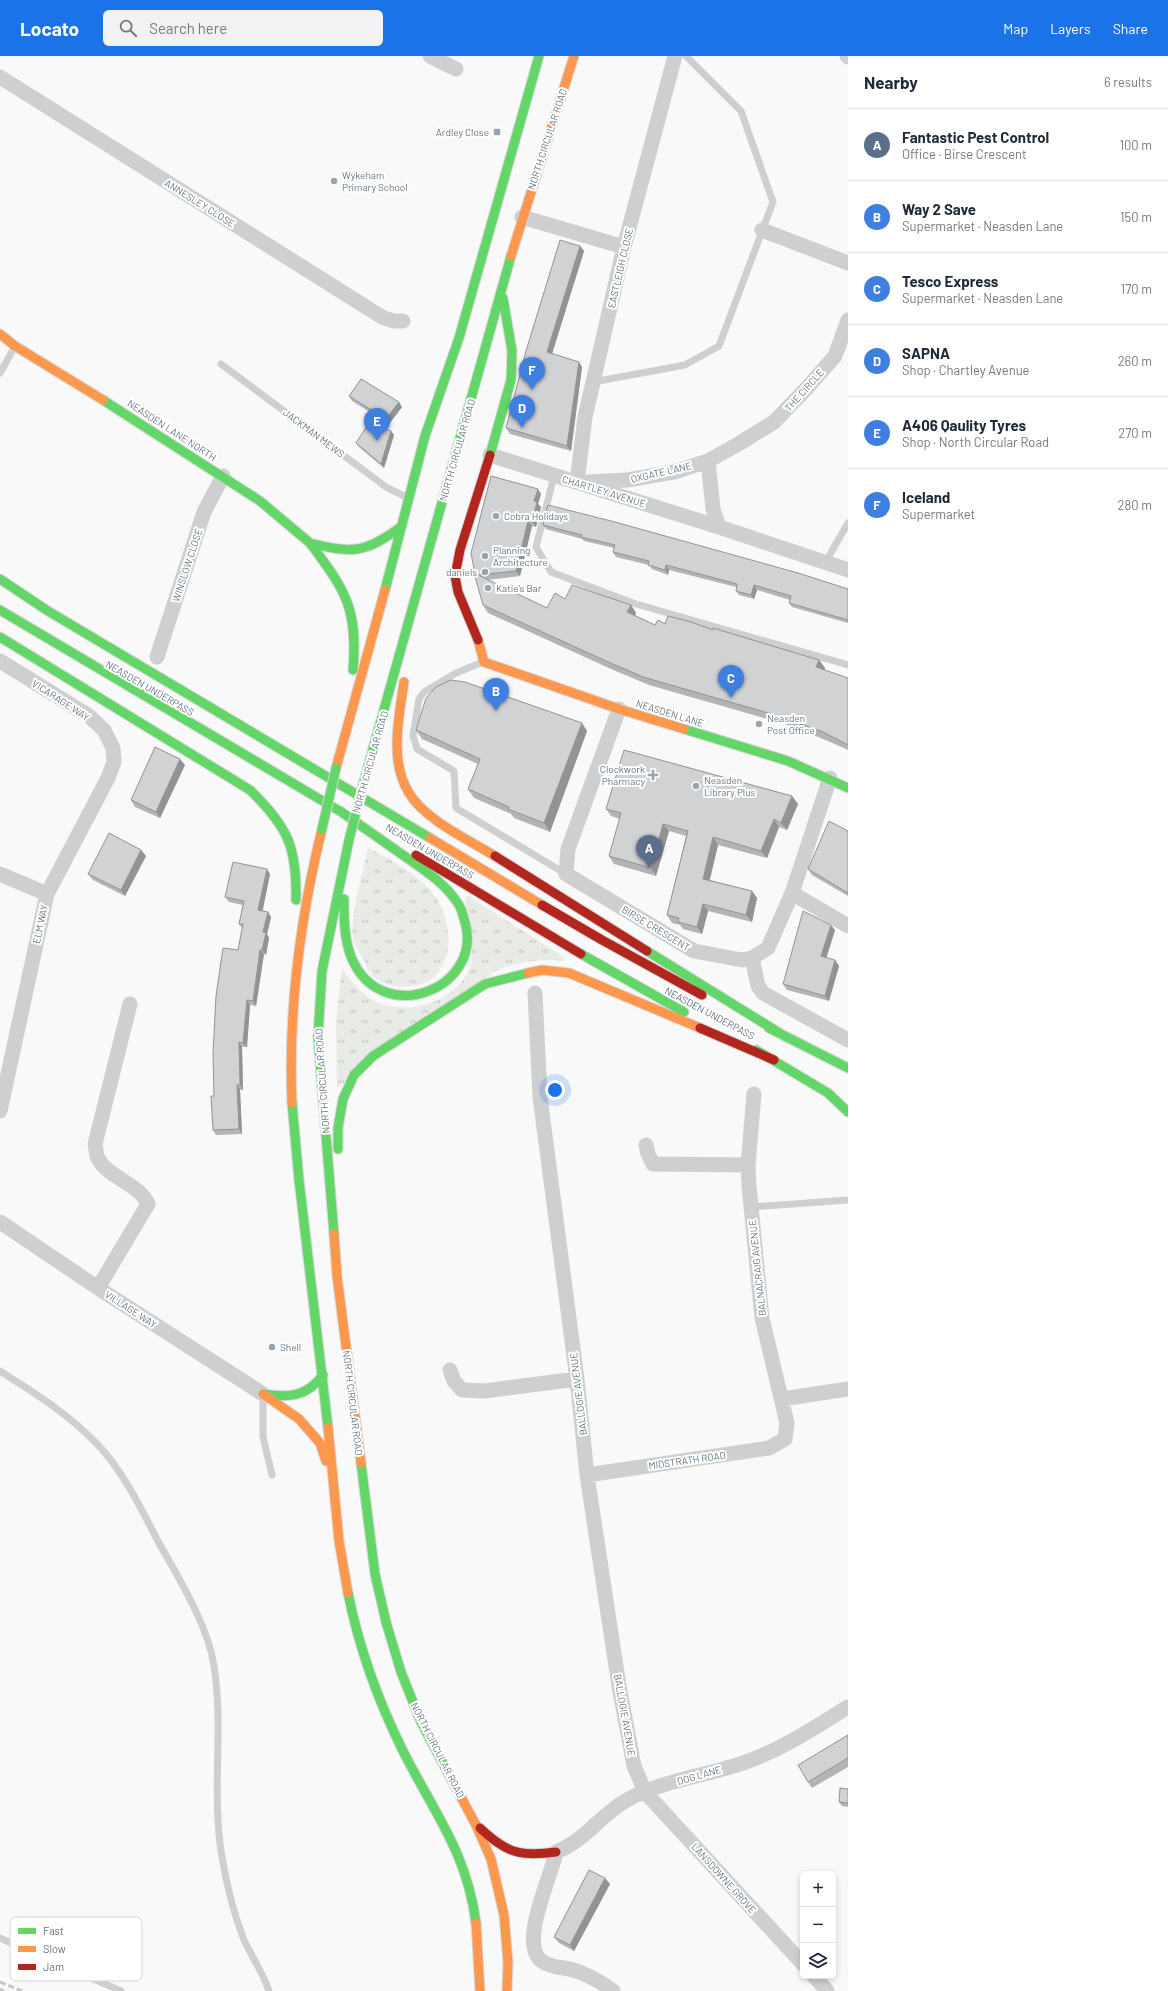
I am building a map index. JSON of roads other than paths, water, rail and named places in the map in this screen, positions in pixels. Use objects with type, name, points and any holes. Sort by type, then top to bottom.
[{"type":"main road","points":[[292,1005],[302,919],[311,872],[345,733],[410,499],[425,436],[459,338],[539,56]]},
{"type":"main road","name":"NORTH CIRCULAR ROAD","points":[[507,1991],[508,1962],[504,1915],[490,1859],[476,1825],[421,1722],[401,1672],[386,1622],[375,1574],[337,1276],[318,1036],[322,971],[348,840],[425,569],[522,217],[574,56]]},
{"type":"main road","points":[[484,662],[477,637],[458,592],[455,576],[460,550],[490,455],[511,380],[512,350],[502,293]]},
{"type":"main road","name":"NEASDEN LANE NORTH","points":[[0,334],[15,346],[142,423],[223,476],[260,501],[310,543]]},
{"type":"main road","name":"NEASDEN LANE NORTH","points":[[0,344],[15,346]]},
{"type":"main road","points":[[310,543],[336,550],[360,551],[384,541],[402,526]]},
{"type":"main road","points":[[310,543],[336,576],[344,590],[353,619],[354,657],[345,733]]},
{"type":"main road","points":[[425,569],[406,663],[399,721],[399,763],[402,778],[409,792],[420,806],[437,820],[786,1037]]},
{"type":"main road","name":"NEASDEN UNDERPASS","points":[[0,579],[48,611],[602,940],[685,986],[848,1068]]},
{"type":"main road","name":"NEASDEN UNDERPASS","points":[[0,610],[110,677],[472,888],[590,959],[673,1006],[774,1060],[828,1093],[848,1112]]},
{"type":"main road","points":[[0,637],[226,775],[255,795],[269,808],[283,825],[292,848],[296,882],[292,1005],[292,1113],[307,1253],[323,1375],[332,1480],[350,1603],[371,1673],[386,1713],[404,1753],[454,1844],[464,1871],[477,1928],[480,1956],[480,1991]]},
{"type":"main road","name":"NEASDEN LANE","points":[[484,662],[619,709],[788,760],[830,778],[848,788]]},
{"type":"main road","points":[[340,811],[431,876],[450,893],[460,908],[466,924],[467,940],[465,951],[456,971],[445,984],[431,993],[404,998],[388,994],[373,986],[360,974],[352,960],[348,941],[344,903],[344,861]]},
{"type":"main road","points":[[337,1276],[338,1128],[343,1099],[354,1074],[374,1056],[485,984],[542,970],[569,973],[601,985],[774,1060]]},
{"type":"main road","points":[[262,1394],[280,1397],[298,1394],[313,1387],[323,1375]]},
{"type":"main road","points":[[262,1394],[299,1419],[320,1443],[332,1480]]},
{"type":"main road","points":[[476,1825],[496,1844],[510,1852],[541,1854],[556,1852]]},
{"type":"street","points":[[430,56],[456,69]]},
{"type":"street","name":"EASTLEIGH CLOSE","points":[[577,482],[585,417],[624,247],[675,56]]},
{"type":"street","name":"ANNESLEY CLOSE","points":[[0,77],[382,317],[393,321],[403,321]]},
{"type":"street","points":[[522,217],[624,247]]},
{"type":"street","points":[[762,230],[848,263]]},
{"type":"street","name":"THE CIRCLE","points":[[740,443],[774,422],[835,356],[848,320]]},
{"type":"street","name":"OXGATE LANE","points":[[577,482],[627,480],[674,472],[708,461],[740,443]]},
{"type":"street","name":"CHARTLEY AVENUE","points":[[490,455],[719,527],[848,570]]},
{"type":"street","points":[[708,461],[713,509],[719,527]]},
{"type":"street","name":"WINSLOW CLOSE","points":[[157,657],[204,512],[223,476]]},
{"type":"street","name":"VICARAGE WAY","points":[[0,661],[89,716],[104,730],[113,748]]},
{"type":"street","points":[[566,874],[568,849],[619,709]]},
{"type":"street","name":"ELM WAY","points":[[0,1112],[47,894],[108,778],[114,762],[113,748]]},
{"type":"street","points":[[830,778],[792,893],[768,948],[752,958],[758,986],[763,993],[848,1040]]},
{"type":"street","points":[[0,874],[47,894]]},
{"type":"street","name":"BIRSE CRESCENT","points":[[566,874],[694,951],[742,960],[752,958]]},
{"type":"street","points":[[792,893],[848,926]]},
{"type":"street","name":"BALLOGIE AVENUE","points":[[535,993],[540,1097],[577,1380],[587,1475],[619,1686],[634,1766],[645,1792]]},
{"type":"street","points":[[98,1288],[148,1204],[145,1196],[108,1169],[98,1157],[95,1144],[130,1004]]},
{"type":"street","name":"BALNACRAIG AVENUE","points":[[754,1094],[748,1165],[751,1207],[762,1318],[787,1423],[785,1439]]},
{"type":"street","points":[[646,1146],[653,1164],[748,1165]]},
{"type":"street","name":"VILLAGE WAY","points":[[0,1222],[98,1288],[262,1394]]},
{"type":"street","points":[[450,1370],[454,1381],[462,1390],[484,1391],[577,1380]]},
{"type":"street","points":[[782,1399],[848,1389]]},
{"type":"street","name":"MIDSTRATH ROAD","points":[[587,1475],[769,1448],[785,1439]]},
{"type":"street","name":"DOG LANE","points":[[556,1852],[572,1845],[615,1807],[627,1799],[645,1792],[746,1762],[776,1750],[848,1707]]},
{"type":"street","name":"LANSDOWNE GROVE","points":[[645,1792],[800,1961]]},
{"type":"street","points":[[556,1852],[534,1925],[536,1953],[542,1962],[585,1975],[613,1991]]},
{"type":"street","points":[[817,1979],[827,1991]]},
{"type":"lane","points":[[593,382],[685,365],[719,346],[773,202],[741,111],[686,56]]},
{"type":"lane","points":[[0,373],[15,346]]},
{"type":"lane","name":"JACKMAN MEWS","points":[[221,364],[386,487],[410,499]]},
{"type":"lane","points":[[554,476],[536,547],[551,572],[633,602],[848,665]]},
{"type":"lane","points":[[825,563],[848,523]]},
{"type":"lane","points":[[484,662],[456,673],[424,692],[420,699],[413,736],[417,749],[454,771],[456,808],[566,874]]},
{"type":"lane","points":[[751,1207],[848,1200]]},
{"type":"lane","points":[[0,1371],[41,1397],[74,1422],[99,1446],[122,1475],[176,1574],[210,1642],[214,1667],[218,1717],[216,1803],[221,1855],[231,1906],[245,1941],[269,1991]]},
{"type":"lane","points":[[262,1394],[263,1437],[272,1475]]},
{"type":"lane","points":[[0,1938],[10,1942]]},
{"type":"lane","points":[[98,1981],[121,1991]]},
{"type":"railway","points":[[0,1982],[22,1991]]},
{"type":"railway","points":[[0,1989],[4,1991]]},
{"type":"place","name":"Ardley Close","points":[[497,132]]},
{"type":"place","name":"Wykeham Primary School","points":[[334,181]]},
{"type":"place","name":"Iceland","points":[[532,390]]},
{"type":"place","name":"SAPNA","points":[[522,428]]},
{"type":"place","name":"A406 Qaulity Tyres","points":[[377,441]]},
{"type":"place","name":"Cobra Holidays","points":[[496,516]]},
{"type":"place","name":"Planning Architecture","points":[[485,556]]},
{"type":"place","name":"daniels","points":[[485,572]]},
{"type":"place","name":"Katie's Bar","points":[[488,588]]},
{"type":"place","name":"Tesco Express","points":[[731,698]]},
{"type":"place","name":"Way 2 Save","points":[[496,711]]},
{"type":"place","name":"Neasden Post Office","points":[[759,724]]},
{"type":"place","name":"Clockwork Pharmacy","points":[[653,775]]},
{"type":"place","name":"Neasden Library Plus","points":[[696,786]]},
{"type":"place","name":"Fantastic Pest Control","points":[[649,868]]},
{"type":"place","name":"Shell","points":[[272,1347]]}]
